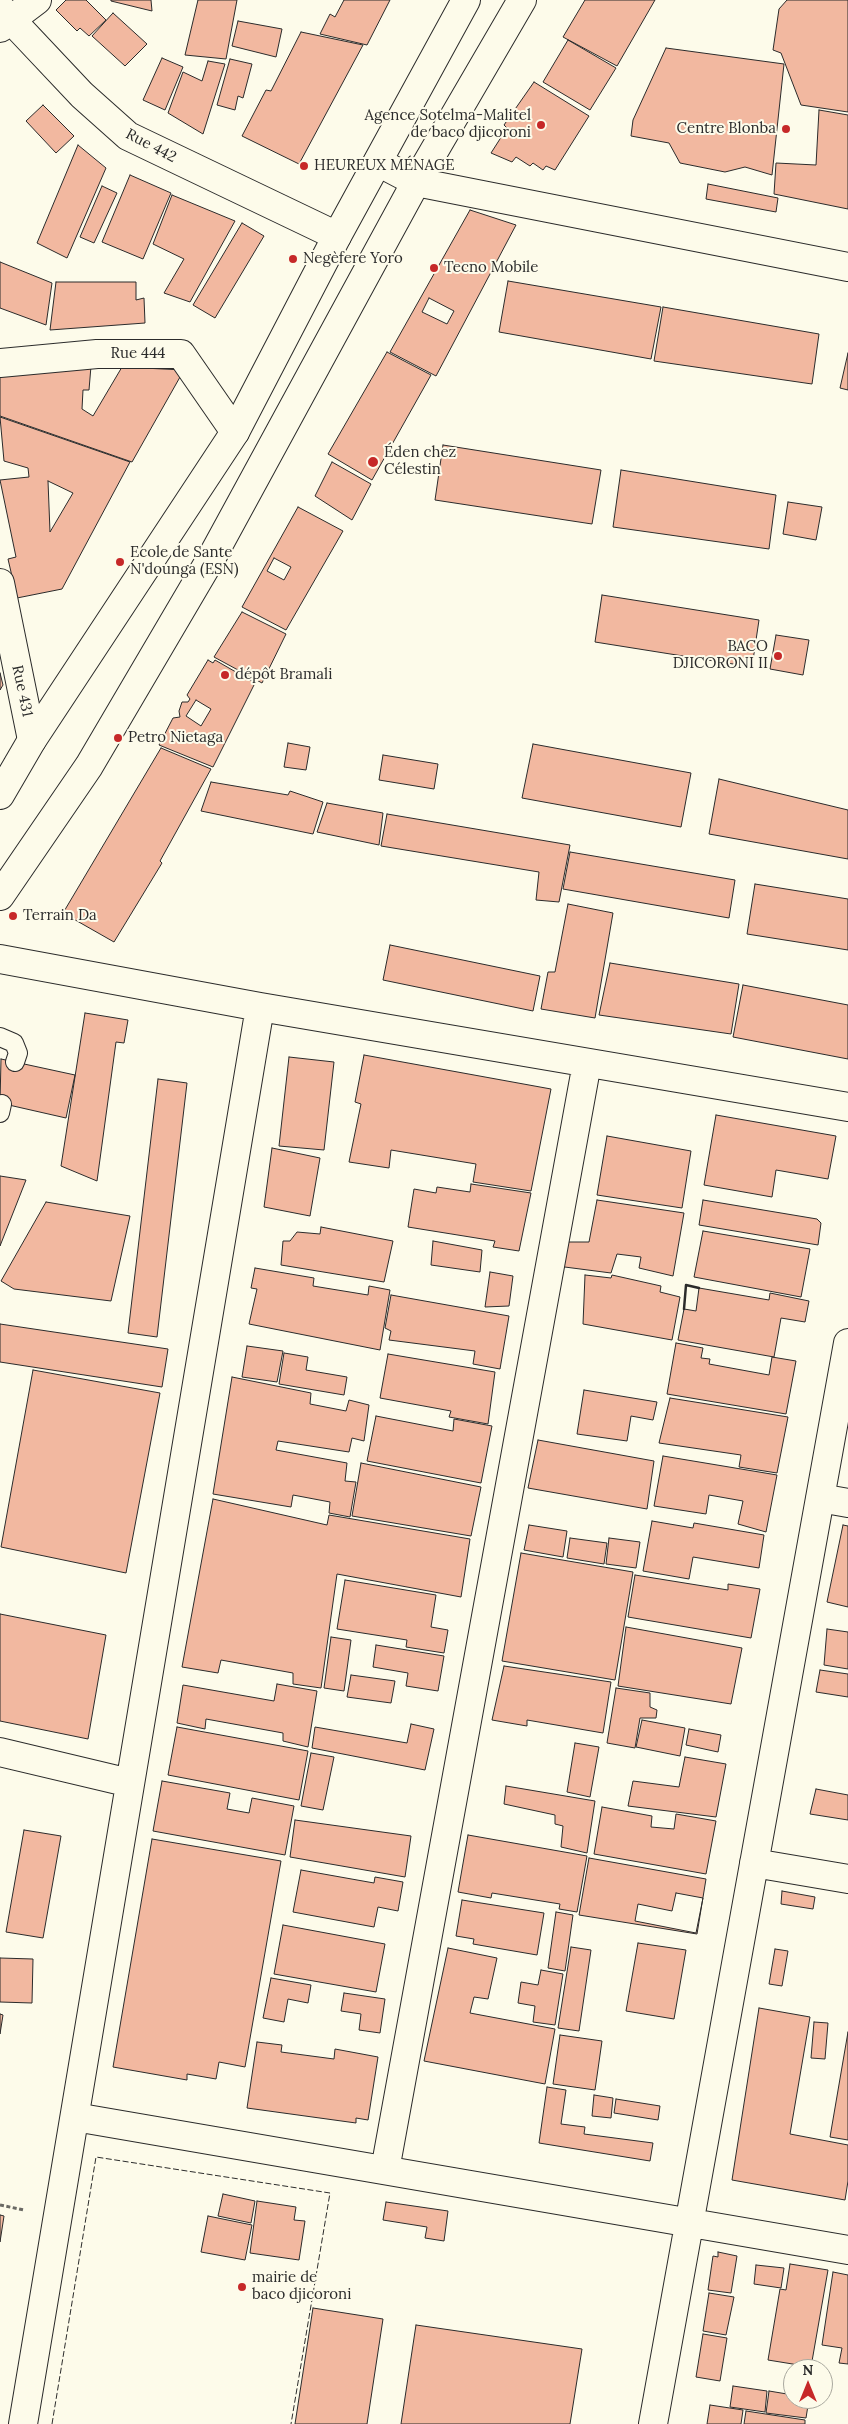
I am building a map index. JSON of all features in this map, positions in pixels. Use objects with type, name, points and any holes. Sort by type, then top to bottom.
[{"type":"street","points":[[4,19],[37,0]]},
{"type":"street","points":[[0,795],[32,740],[235,432],[337,236],[466,0]]},
{"type":"street","points":[[0,896],[89,766],[208,563],[416,182],[522,0]]},
{"type":"street","name":"Rue 442","points":[[4,19],[82,95],[128,136],[337,236]]},
{"type":"street","points":[[378,162],[416,182],[848,267]]},
{"type":"street","name":"Rue 444","points":[[0,363],[97,354],[180,354],[235,432]]},
{"type":"street","name":"Rue 431","points":[[0,584],[32,740]]},
{"type":"street","points":[[0,959],[260,1007],[848,1107]]},
{"type":"street","points":[[23,2424],[260,1007]]},
{"type":"street","points":[[385,2170],[587,1062]]},
{"type":"street","points":[[653,2424],[848,1343]]},
{"type":"street","points":[[820,1498],[848,1502]]},
{"type":"street","points":[[0,1752],[130,1783]]},
{"type":"street","points":[[754,1863],[848,1879]]},
{"type":"street","points":[[75,2117],[848,2250]]},
{"type":"lane","points":[[0,1037],[14,1043],[18,1053],[15,1062]]},
{"type":"building","points":[[66,0],[86,0],[106,20],[89,36],[80,28],[77,31],[56,10]]},
{"type":"building","points":[[151,0],[152,11],[111,1]]},
{"type":"building","points":[[198,0],[237,0],[226,59],[185,55]]},
{"type":"building","points":[[344,0],[390,0],[367,45],[320,34],[330,14],[335,17]]},
{"type":"building","points":[[585,0],[655,0],[617,66],[563,37]]},
{"type":"building","points":[[787,0],[848,0],[848,112],[801,105],[781,53],[773,50],[779,9]]},
{"type":"building","points":[[113,13],[147,44],[125,66],[92,36]]},
{"type":"building","points":[[238,21],[282,29],[276,57],[232,46]]},
{"type":"building","points":[[301,32],[363,45],[299,164],[242,136],[266,90],[271,91]]},
{"type":"building","points":[[568,40],[616,68],[590,110],[543,82]]},
{"type":"building","points":[[666,48],[784,64],[772,175],[745,167],[725,172],[680,163],[669,143],[631,136],[633,120]]},
{"type":"building","points":[[162,58],[183,67],[165,110],[143,100]]},
{"type":"building","points":[[230,59],[252,64],[243,98],[238,96],[235,110],[217,105]]},
{"type":"building","points":[[208,61],[225,64],[203,134],[168,113],[183,72],[202,81]]},
{"type":"building","points":[[534,82],[589,116],[555,170],[546,166],[543,170],[533,163],[530,166],[516,157],[512,162],[491,153],[507,128],[504,125]]},
{"type":"building","points":[[43,105],[74,136],[56,153],[26,121]]},
{"type":"building","points":[[819,110],[848,115],[848,209],[774,194],[776,163],[816,165]]},
{"type":"building","points":[[78,145],[106,168],[67,258],[37,243]]},
{"type":"building","points":[[130,175],[171,193],[143,259],[102,242]]},
{"type":"building","points":[[708,184],[778,198],[776,212],[706,199]]},
{"type":"building","points":[[102,186],[117,193],[94,243],[80,237]]},
{"type":"building","points":[[172,195],[235,221],[190,302],[164,293],[184,259],[153,244]]},
{"type":"building","points":[[470,210],[516,225],[436,376],[390,352]],"holes":[[[429,298],[454,311],[447,324],[422,312]]]},
{"type":"building","points":[[242,223],[264,236],[215,318],[193,305]]},
{"type":"building","points":[[0,262],[52,283],[46,325],[0,308]]},
{"type":"building","points":[[508,281],[661,307],[651,359],[499,332]]},
{"type":"building","points":[[56,282],[136,282],[136,300],[144,298],[145,323],[50,330]]},
{"type":"building","points":[[663,307],[819,334],[812,384],[654,361]]},
{"type":"building","points":[[387,352],[431,375],[372,480],[328,454]]},
{"type":"building","points":[[848,353],[848,390],[840,388]]},
{"type":"building","points":[[0,364],[91,366],[89,390],[83,390],[82,409],[93,416],[122,367],[184,370],[132,462],[0,416]]},
{"type":"building","points":[[0,417],[130,462],[62,589],[17,598],[8,559],[16,557],[0,480],[29,477],[28,468],[4,461]],"holes":[[[48,481],[73,493],[50,532]]]},
{"type":"building","points":[[443,445],[601,470],[592,524],[435,500]]},
{"type":"building","points":[[332,462],[371,484],[352,520],[315,496]]},
{"type":"building","points":[[621,470],[776,495],[769,549],[613,527]]},
{"type":"building","points":[[788,502],[822,507],[816,540],[783,534]]},
{"type":"building","points":[[298,507],[343,531],[286,630],[242,607]],"holes":[[[274,558],[291,567],[284,580],[267,571]]]},
{"type":"building","points":[[602,595],[759,620],[752,667],[595,642]]},
{"type":"building","points":[[242,612],[286,634],[262,683],[214,657]]},
{"type":"building","points":[[776,635],[809,640],[803,675],[770,669]]},
{"type":"building","points":[[208,660],[213,663],[215,660],[255,683],[213,767],[159,745],[173,718],[180,717],[179,711],[182,702],[188,702],[190,699],[187,695]],"holes":[[[196,700],[211,709],[201,726],[186,716]]]},
{"type":"building","points":[[0,673],[3,685],[0,690]]},
{"type":"building","points":[[288,743],[310,747],[306,770],[284,767]]},
{"type":"building","points":[[533,744],[691,773],[681,827],[522,798]]},
{"type":"building","points":[[161,748],[211,769],[160,861],[162,863],[114,942],[63,913]]},
{"type":"building","points":[[383,755],[438,764],[434,789],[379,780]]},
{"type":"building","points":[[719,779],[848,810],[848,859],[709,834]]},
{"type":"building","points":[[211,782],[288,795],[290,791],[323,802],[313,834],[201,811]]},
{"type":"building","points":[[327,803],[383,813],[379,845],[317,832]]},
{"type":"building","points":[[387,814],[570,845],[559,902],[536,900],[539,872],[381,846]]},
{"type":"building","points":[[570,852],[735,880],[729,918],[563,889]]},
{"type":"building","points":[[755,884],[848,899],[848,950],[747,934]]},
{"type":"building","points":[[568,904],[613,913],[595,1018],[541,1009],[548,972],[555,972]]},
{"type":"building","points":[[390,945],[540,976],[533,1011],[383,980]]},
{"type":"building","points":[[610,963],[739,984],[731,1034],[599,1015]]},
{"type":"building","points":[[743,985],[848,1005],[848,1059],[733,1037]]},
{"type":"building","points":[[85,1013],[128,1020],[124,1043],[116,1042],[97,1181],[61,1166]]},
{"type":"building","points":[[364,1055],[551,1089],[531,1191],[473,1182],[476,1164],[391,1150],[389,1168],[349,1162],[361,1104],[355,1102]]},
{"type":"building","points":[[289,1057],[334,1062],[324,1150],[279,1146]]},
{"type":"building","points":[[1,1059],[75,1075],[66,1118],[0,1103]]},
{"type":"building","points":[[158,1079],[187,1083],[157,1337],[128,1333]]},
{"type":"building","points":[[716,1115],[836,1136],[828,1179],[776,1170],[772,1197],[704,1185]]},
{"type":"building","points":[[607,1136],[691,1151],[682,1208],[597,1195]]},
{"type":"building","points":[[272,1148],[320,1158],[310,1216],[264,1207]]},
{"type":"building","points":[[0,1176],[26,1180],[0,1246]]},
{"type":"building","points":[[471,1184],[531,1193],[519,1251],[493,1247],[495,1241],[408,1227],[414,1189],[436,1193],[437,1187],[470,1192]]},
{"type":"building","points":[[597,1200],[684,1213],[673,1276],[639,1268],[641,1257],[617,1254],[611,1273],[557,1266],[560,1242],[589,1242]]},
{"type":"building","points":[[703,1200],[817,1219],[821,1223],[818,1245],[699,1225]]},
{"type":"building","points":[[46,1202],[130,1216],[111,1301],[14,1289],[1,1281]]},
{"type":"building","points":[[321,1227],[393,1241],[384,1282],[281,1265],[283,1241],[290,1241],[297,1232],[320,1234]]},
{"type":"building","points":[[703,1231],[810,1249],[801,1297],[694,1277]]},
{"type":"building","points":[[433,1241],[482,1250],[480,1272],[431,1265]]},
{"type":"building","points":[[255,1268],[314,1278],[313,1286],[368,1295],[369,1286],[390,1290],[380,1350],[249,1324],[257,1289],[251,1288]]},
{"type":"building","points":[[490,1272],[513,1276],[509,1306],[485,1307]]},
{"type":"building","points":[[585,1275],[611,1278],[612,1275],[661,1286],[660,1292],[680,1297],[672,1340],[583,1324]]},
{"type":"building","points":[[699,1288],[769,1300],[770,1293],[809,1301],[805,1322],[781,1318],[774,1357],[678,1340],[684,1309],[696,1311]]},
{"type":"building","points":[[391,1295],[509,1316],[500,1369],[473,1364],[475,1351],[389,1340],[391,1331],[385,1328]]},
{"type":"building","points":[[0,1324],[168,1349],[162,1387],[0,1362]]},
{"type":"building","points":[[676,1343],[703,1348],[701,1358],[710,1359],[709,1364],[769,1375],[772,1357],[796,1361],[786,1414],[667,1394]]},
{"type":"building","points":[[247,1346],[283,1351],[277,1382],[242,1377]]},
{"type":"building","points":[[284,1353],[308,1357],[306,1370],[347,1377],[344,1395],[279,1384]]},
{"type":"building","points":[[388,1354],[495,1372],[488,1424],[449,1417],[451,1411],[380,1398]]},
{"type":"building","points":[[33,1370],[160,1393],[126,1573],[1,1547]]},
{"type":"building","points":[[232,1377],[311,1393],[310,1404],[346,1411],[349,1400],[369,1405],[364,1441],[352,1438],[349,1452],[278,1441],[276,1450],[347,1463],[345,1481],[356,1482],[350,1517],[329,1513],[330,1502],[293,1495],[291,1507],[213,1494]]},
{"type":"building","points":[[584,1390],[657,1402],[653,1420],[631,1416],[627,1441],[577,1434]]},
{"type":"building","points":[[670,1398],[788,1417],[777,1473],[739,1467],[741,1455],[659,1443]]},
{"type":"building","points":[[376,1416],[453,1431],[454,1419],[492,1426],[481,1483],[367,1461]]},
{"type":"building","points":[[538,1440],[654,1461],[647,1509],[528,1488]]},
{"type":"building","points":[[663,1456],[777,1475],[766,1532],[738,1524],[743,1501],[709,1495],[706,1514],[654,1506]]},
{"type":"building","points":[[361,1463],[481,1487],[471,1536],[352,1516]]},
{"type":"building","points":[[213,1499],[327,1525],[329,1515],[470,1539],[461,1597],[337,1574],[321,1688],[293,1684],[293,1673],[221,1660],[218,1673],[182,1667]]},
{"type":"building","points":[[652,1521],[693,1528],[694,1523],[764,1535],[759,1568],[693,1557],[689,1579],[643,1571]]},
{"type":"building","points":[[529,1525],[567,1531],[563,1557],[524,1550]]},
{"type":"building","points":[[843,1525],[848,1526],[848,1607],[827,1602]]},
{"type":"building","points":[[570,1538],[607,1543],[604,1564],[567,1558]]},
{"type":"building","points":[[609,1538],[640,1542],[636,1568],[606,1564]]},
{"type":"building","points":[[521,1553],[633,1572],[615,1680],[502,1661]]},
{"type":"building","points":[[635,1575],[728,1590],[728,1584],[760,1589],[751,1638],[628,1617]]},
{"type":"building","points":[[345,1580],[436,1595],[431,1627],[448,1630],[444,1653],[406,1647],[407,1640],[337,1629]]},
{"type":"building","points":[[0,1614],[106,1635],[88,1739],[0,1721]]},
{"type":"building","points":[[626,1627],[742,1648],[731,1704],[618,1686]]},
{"type":"building","points":[[827,1629],[848,1632],[848,1669],[824,1665]]},
{"type":"building","points":[[331,1637],[351,1640],[344,1691],[324,1688]]},
{"type":"building","points":[[376,1645],[444,1656],[438,1691],[406,1686],[408,1673],[373,1667]]},
{"type":"building","points":[[504,1666],[611,1682],[603,1733],[527,1720],[527,1726],[492,1720]]},
{"type":"building","points":[[820,1670],[848,1674],[848,1697],[816,1692]]},
{"type":"building","points":[[351,1675],[395,1681],[391,1703],[347,1697]]},
{"type":"building","points":[[277,1684],[317,1691],[308,1747],[283,1741],[283,1733],[206,1719],[205,1729],[177,1723],[183,1685],[274,1701]]},
{"type":"building","points":[[616,1688],[650,1693],[650,1707],[657,1710],[656,1718],[640,1718],[635,1748],[607,1743]]},
{"type":"building","points":[[642,1720],[685,1728],[680,1756],[636,1747]]},
{"type":"building","points":[[411,1724],[434,1729],[425,1770],[312,1748],[315,1727],[407,1743]]},
{"type":"building","points":[[177,1727],[308,1751],[299,1800],[168,1775]]},
{"type":"building","points":[[689,1729],[721,1735],[718,1752],[686,1745]]},
{"type":"building","points":[[575,1743],[599,1747],[590,1797],[567,1792]]},
{"type":"building","points":[[311,1753],[334,1757],[323,1810],[301,1806]]},
{"type":"building","points":[[685,1757],[726,1764],[716,1817],[628,1806],[633,1781],[679,1787]]},
{"type":"building","points":[[162,1781],[230,1793],[227,1809],[249,1813],[252,1798],[294,1806],[285,1855],[153,1831]]},
{"type":"building","points":[[506,1786],[595,1801],[587,1853],[561,1847],[563,1826],[555,1824],[555,1815],[504,1804]]},
{"type":"building","points":[[816,1789],[848,1795],[848,1820],[810,1814]]},
{"type":"building","points":[[602,1807],[652,1816],[651,1827],[674,1829],[676,1814],[716,1821],[706,1874],[594,1854]]},
{"type":"building","points":[[295,1820],[411,1836],[405,1877],[290,1857]]},
{"type":"building","points":[[24,1830],[61,1836],[43,1938],[6,1932]]},
{"type":"building","points":[[468,1835],[587,1856],[577,1912],[559,1909],[560,1904],[492,1893],[491,1898],[458,1892]]},
{"type":"building","points":[[152,1839],[281,1861],[245,2067],[219,2062],[216,2079],[187,2074],[187,2080],[113,2067]]},
{"type":"building","points":[[589,1858],[706,1879],[703,1898],[676,1893],[672,1911],[638,1904],[635,1921],[696,1933],[702,1901],[697,1934],[579,1915]]},
{"type":"building","points":[[301,1870],[374,1883],[375,1877],[403,1882],[398,1911],[378,1907],[374,1927],[293,1912]]},
{"type":"building","points":[[782,1891],[815,1897],[813,1909],[781,1904]]},
{"type":"building","points":[[462,1900],[544,1913],[537,1955],[473,1944],[474,1939],[456,1936]]},
{"type":"building","points":[[556,1912],[573,1915],[565,1971],[548,1968]]},
{"type":"building","points":[[283,1925],[385,1944],[376,1992],[274,1974]]},
{"type":"building","points":[[638,1943],[686,1950],[674,2019],[626,2011]]},
{"type":"building","points":[[571,1947],[591,1950],[579,2031],[558,2028]]},
{"type":"building","points":[[448,1948],[497,1958],[488,1999],[474,1997],[470,2013],[555,2029],[545,2084],[424,2061]]},
{"type":"building","points":[[775,1949],[788,1951],[782,1986],[769,1984]]},
{"type":"building","points":[[0,1958],[33,1959],[32,2003],[0,2002]]},
{"type":"building","points":[[541,1970],[563,1974],[555,2025],[533,2022],[535,2006],[518,2003],[521,1982],[538,1985]]},
{"type":"building","points":[[271,1978],[311,1985],[308,2003],[288,1999],[284,2022],[263,2018]]},
{"type":"building","points":[[344,1993],[385,1999],[380,2033],[359,2030],[361,2014],[341,2011]]},
{"type":"building","points":[[759,2008],[810,2017],[790,2134],[848,2145],[848,2181],[845,2200],[732,2180]]},
{"type":"building","points":[[0,2014],[3,2015],[0,2034]]},
{"type":"building","points":[[814,2022],[828,2023],[825,2059],[811,2058]]},
{"type":"building","points":[[848,2032],[848,2140],[830,2137]]},
{"type":"building","points":[[560,2035],[602,2041],[595,2090],[553,2084]]},
{"type":"building","points":[[257,2042],[282,2045],[281,2052],[334,2059],[335,2049],[378,2057],[368,2120],[356,2118],[356,2123],[247,2108]]},
{"type":"building","points":[[547,2087],[566,2090],[561,2124],[585,2127],[584,2134],[653,2143],[650,2161],[539,2143]]},
{"type":"building","points":[[594,2095],[613,2098],[611,2118],[592,2116]]},
{"type":"building","points":[[616,2099],[660,2106],[658,2120],[614,2113]]},
{"type":"building","points":[[223,2194],[255,2201],[251,2223],[218,2216]]},
{"type":"building","points":[[257,2201],[296,2207],[294,2220],[305,2221],[299,2260],[250,2253]]},
{"type":"building","points":[[386,2202],[448,2211],[444,2241],[425,2238],[427,2227],[383,2220]]},
{"type":"building","points":[[0,2215],[4,2216],[0,2242]]},
{"type":"building","points":[[208,2216],[252,2225],[245,2260],[201,2252]]},
{"type":"building","points":[[718,2252],[737,2256],[731,2293],[708,2290],[713,2256],[718,2257]]},
{"type":"building","points":[[790,2264],[828,2270],[812,2359],[783,2359],[783,2362],[768,2360],[780,2289],[786,2290]]},
{"type":"building","points":[[756,2265],[784,2268],[781,2288],[754,2284]]},
{"type":"building","points":[[833,2272],[848,2275],[848,2364],[839,2363],[842,2348],[822,2345]]},
{"type":"building","points":[[709,2293],[734,2297],[726,2335],[703,2331]]},
{"type":"building","points":[[313,2308],[383,2319],[367,2424],[295,2424]]},
{"type":"building","points":[[416,2325],[582,2349],[570,2424],[401,2424]]},
{"type":"building","points":[[703,2334],[727,2338],[720,2381],[696,2377]]},
{"type":"building","points":[[733,2386],[767,2391],[765,2412],[730,2407]]},
{"type":"building","points":[[769,2391],[783,2393],[783,2409],[807,2409],[806,2418],[766,2413]]},
{"type":"building","points":[[710,2405],[743,2410],[741,2424],[707,2424]]},
{"type":"building","points":[[746,2411],[805,2420],[805,2424],[744,2424]]},
{"type":"fence","points":[[52,2424],[96,2157],[330,2193],[291,2424]]},
{"type":"wall","points":[[684,1309],[686,1285],[699,1288]]},
{"type":"place","name":"Agence Sotelma-Malitel de baco djicoroni","points":[[541,125]]},
{"type":"place","name":"Centre Blonba","points":[[786,129]]},
{"type":"place","name":"HEUREUX MÉNAGE","points":[[304,166]]},
{"type":"place","name":"Negèfere Yoro","points":[[293,259]]},
{"type":"place","name":"Tecno Mobile","points":[[434,268]]},
{"type":"place","name":"Éden chez Célestin","points":[[373,462]]},
{"type":"place","name":"Ecole de Sante N'dounga (ESN)","points":[[120,562]]},
{"type":"place","name":"BACO DJICORONI II","points":[[778,656]]},
{"type":"place","name":"dépôt Bramali","points":[[225,675]]},
{"type":"place","name":"Petro Nietaga","points":[[118,738]]},
{"type":"place","name":"Terrain Da","points":[[13,916]]},
{"type":"place","name":"mairie de baco djicoroni","points":[[242,2287]]}]
